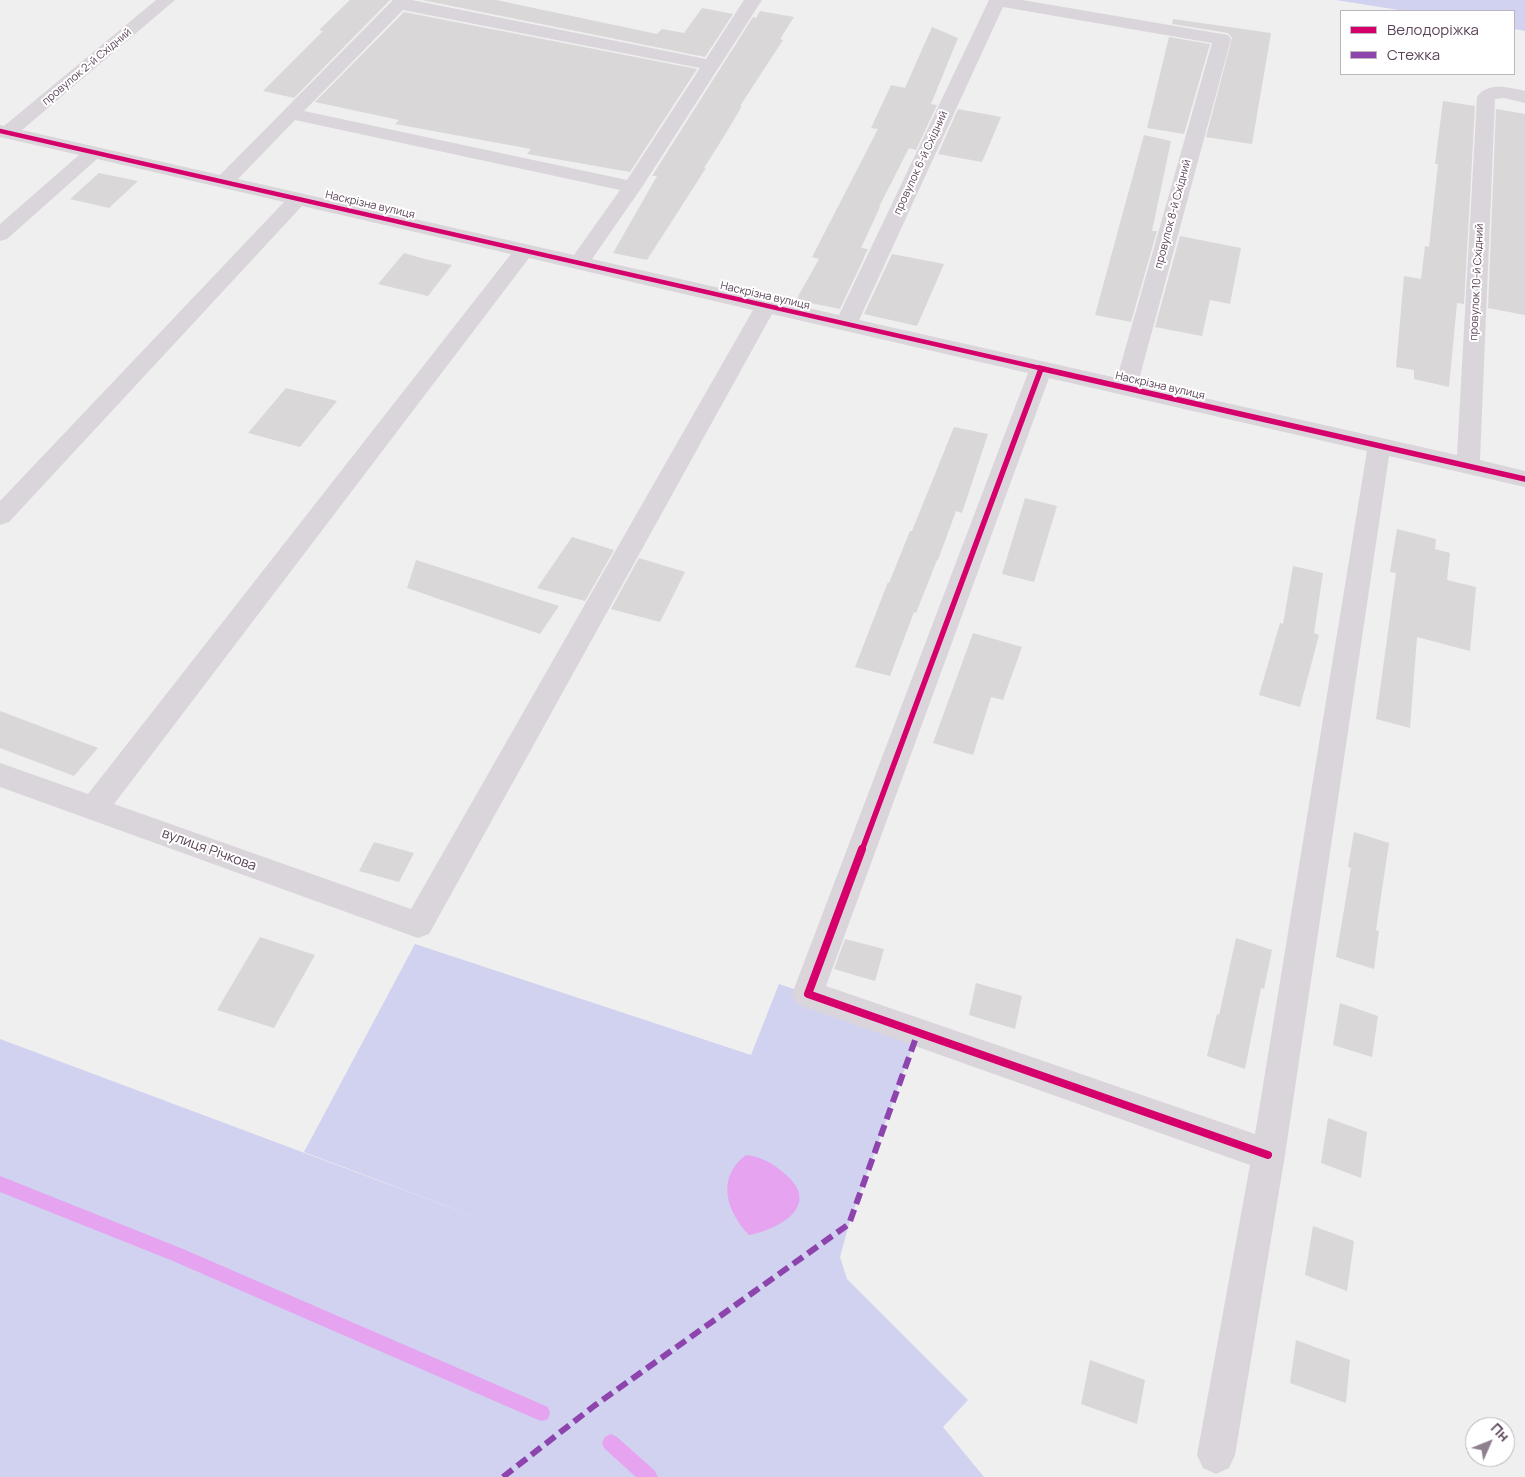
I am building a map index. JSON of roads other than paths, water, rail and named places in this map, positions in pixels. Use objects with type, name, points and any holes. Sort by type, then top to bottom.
[{"type":"street","name":"провулок 2-й Східний","points":[[4,132],[166,0]]},
{"type":"street","points":[[579,264],[632,187],[753,0]]},
{"type":"street","name":"провулок 8-й Східний","points":[[996,1],[1222,39],[1125,388]]},
{"type":"street","name":"провулок 6-й Східний","points":[[846,324],[996,1]]},
{"type":"street","points":[[224,182],[293,114],[401,2],[711,64]]},
{"type":"street","name":"провулок 10-й Східний","points":[[1468,466],[1486,98],[1491,93],[1500,92],[1525,97]]},
{"type":"street","points":[[293,114],[632,187]]},
{"type":"street","name":"Наскрізна вулиця","points":[[4,132],[1525,479]]},
{"type":"street","points":[[0,235],[93,152]]},
{"type":"street","points":[[0,516],[298,199]]},
{"type":"street","points":[[93,809],[524,251]]},
{"type":"street","name":"вулиця Річкова","points":[[0,775],[418,925],[766,306]]},
{"type":"street","points":[[1041,369],[808,994],[1268,1155]]},
{"type":"street","points":[[1216,1455],[1268,1155],[1379,446]]},
{"type":"waterway","points":[[0,1184],[177,1255],[542,1413]]},
{"type":"waterway","points":[[611,1443],[649,1477]]}]
